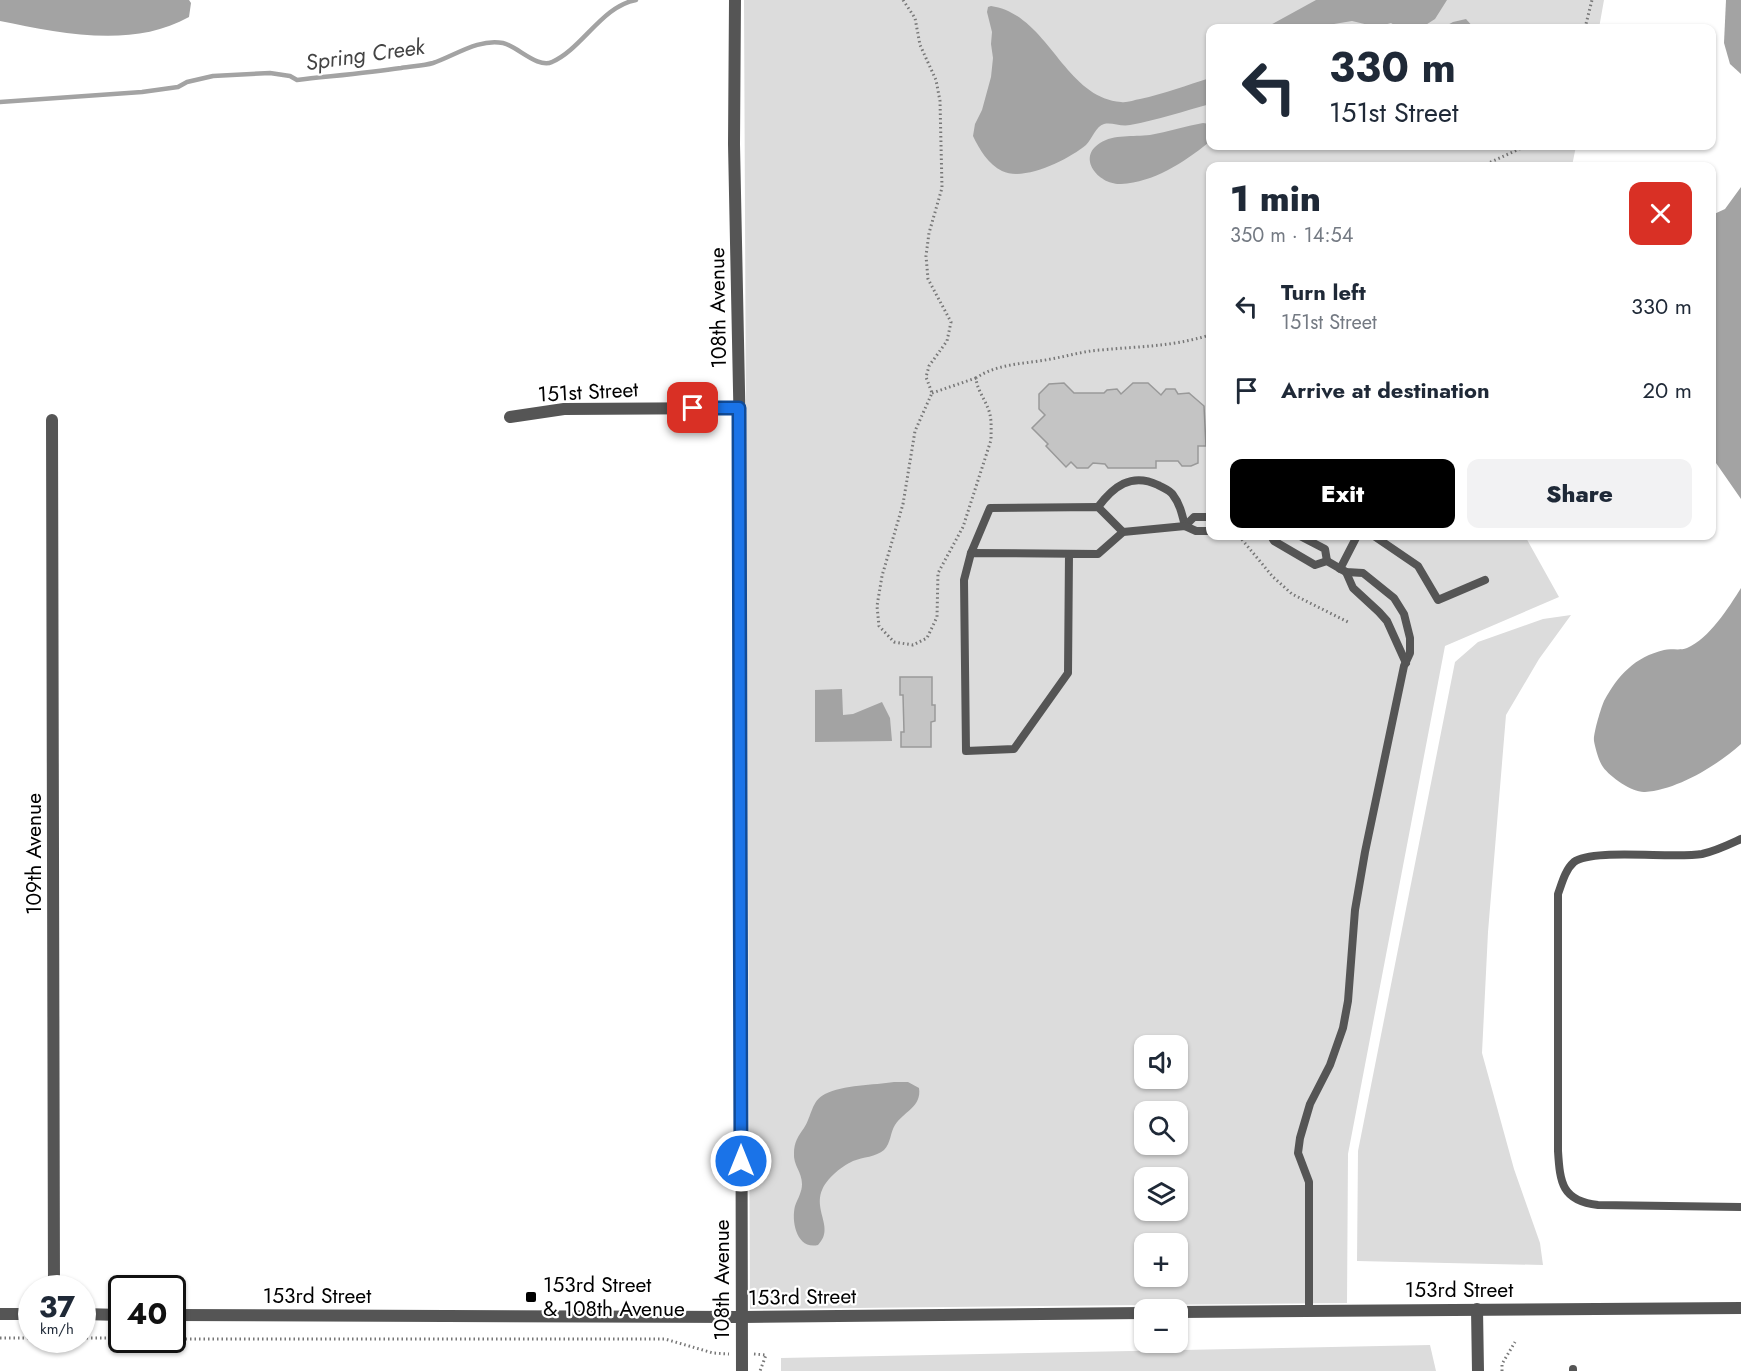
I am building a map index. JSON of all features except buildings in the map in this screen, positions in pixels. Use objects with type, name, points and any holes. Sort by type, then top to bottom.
[{"type":"street","name":"108th Avenue","points":[[735,0],[734,144],[739,408],[742,1371]]},
{"type":"street","name":"151st Street","points":[[510,417],[564,409],[739,408]]},
{"type":"street","name":"109th Avenue","points":[[52,420],[54,1275]]},
{"type":"street","name":"153rd Street","points":[[1188,1312],[1741,1308]]},
{"type":"street","points":[[1477,1309],[1478,1371]]},
{"type":"street","name":"153rd Street","points":[[186,1315],[742,1317],[1134,1313]]},
{"type":"street","points":[[0,1314],[18,1314]]},
{"type":"lane","points":[[1098,507],[1110,491],[1125,483],[1138,480],[1154,483],[1172,492],[1180,506],[1185,525]]},
{"type":"lane","points":[[1069,554],[1068,673],[1014,749],[966,751],[964,580],[971,553],[990,508],[1098,507],[1123,532]]},
{"type":"lane","points":[[1185,525],[1194,517],[1206,517]]},
{"type":"lane","points":[[971,553],[1098,554],[1123,532],[1185,525],[1196,531],[1206,531]]},
{"type":"lane","points":[[1273,540],[1316,565],[1327,561],[1343,570],[1363,573],[1394,598],[1404,614],[1410,638],[1410,653],[1406,663],[1355,910],[1348,1001],[1343,1028],[1330,1065],[1310,1104],[1300,1138],[1298,1153],[1309,1182],[1309,1311]]},
{"type":"lane","points":[[1308,540],[1325,549],[1327,561]]},
{"type":"lane","points":[[1343,570],[1355,540]]},
{"type":"lane","points":[[1380,540],[1418,566],[1438,600],[1485,580]]},
{"type":"lane","points":[[1343,570],[1353,588],[1387,621],[1406,663]]},
{"type":"lane","points":[[1741,839],[1722,849],[1701,854],[1598,855],[1575,861],[1565,873],[1558,894],[1558,1151],[1560,1179],[1569,1193],[1580,1203],[1741,1207]]},
{"type":"path","points":[[903,0],[915,18],[920,45],[936,80],[940,101],[942,188],[929,233],[926,256],[928,279],[951,322],[947,341],[929,366],[926,377],[932,393],[915,431],[903,504],[882,576],[877,606],[879,626],[894,642],[913,645],[927,638],[937,617],[938,573],[963,527],[991,441],[992,425],[989,411],[976,383],[976,378]]},
{"type":"path","points":[[1586,24],[1592,0]]},
{"type":"path","points":[[1491,162],[1517,150]]},
{"type":"path","points":[[932,393],[998,368],[1099,350],[1175,345],[1206,336]]},
{"type":"path","points":[[1242,540],[1273,577],[1292,594],[1348,622]]},
{"type":"path","points":[[0,1338],[18,1338]]},
{"type":"path","points":[[186,1339],[665,1339],[713,1353]]},
{"type":"path","points":[[1502,1371],[1502,1365],[1515,1342]]},
{"type":"path","points":[[760,1371],[766,1355]]},
{"type":"shaded area","points":[[0,0],[189,0],[191,3],[189,17],[167,27],[144,33],[96,36],[0,21]]},
{"type":"shaded area","points":[[744,0],[1604,0],[1600,24],[1206,24],[1206,150],[1575,150],[1573,162],[1206,162],[1206,540],[1527,540],[1559,597],[1445,646],[1348,1154],[1347,1303],[1188,1305],[1188,1299],[1134,1299],[1134,1305],[750,1309]]},
{"type":"shaded area","points":[[1316,0],[1447,0],[1435,19],[1427,24],[1364,24],[1352,21],[1334,24],[1272,24]]},
{"type":"shaded area","points":[[1726,0],[1741,0],[1741,74],[1730,64],[1724,43]]},
{"type":"shaded area","points":[[988,7],[1011,12],[1027,24],[1070,72],[1101,97],[1128,102],[1206,79],[1206,105],[1130,125],[1104,124],[1096,130],[1086,145],[1069,157],[1022,174],[1002,171],[985,156],[973,136],[991,77],[992,32]]},
{"type":"shaded area","points":[[1466,19],[1470,24],[1449,24]]},
{"type":"shaded area","points":[[1206,123],[1206,144],[1168,170],[1145,180],[1113,183],[1105,180],[1093,170],[1090,156],[1093,149],[1100,143],[1117,137],[1150,135]]},
{"type":"shaded area","points":[[1741,187],[1741,499],[1716,463],[1716,213],[1725,209]]},
{"type":"shaded area","points":[[1741,588],[1741,744],[1709,768],[1670,787],[1640,792],[1622,784],[1603,767],[1594,741],[1599,715],[1609,692],[1628,668],[1644,657],[1664,650],[1687,648],[1703,638],[1718,622]]},
{"type":"shaded area","points":[[1571,615],[1539,659],[1506,715],[1488,932],[1482,1053],[1514,1169],[1540,1243],[1543,1265],[1357,1261],[1358,1151],[1455,662],[1478,642],[1543,619]]},
{"type":"shaded area","points":[[842,689],[843,715],[853,714],[882,702],[890,718],[892,741],[815,742],[815,690]]},
{"type":"shaded area","points":[[908,1082],[919,1088],[918,1100],[898,1120],[884,1150],[848,1164],[836,1172],[825,1185],[820,1204],[825,1229],[823,1237],[818,1245],[805,1243],[797,1233],[794,1220],[795,1206],[802,1184],[794,1149],[814,1105],[820,1097],[832,1091]]},
{"type":"shaded area","points":[[1430,1345],[1436,1371],[781,1371],[781,1358],[1134,1351],[1134,1353],[1188,1353],[1188,1350]]},
{"type":"waterway","name":"Spring Creek","points":[[0,102],[142,92],[178,87],[187,82],[213,76],[270,73],[290,76],[297,80],[375,71],[429,64],[467,48],[494,42],[509,45],[534,60],[546,63],[563,56],[613,10],[636,0]]},
{"type":"place","name":"153rd Street & 108th Avenue","points":[[531,1297]]},
{"type":"route","points":[[693,408],[739,408],[741,1161]]}]
